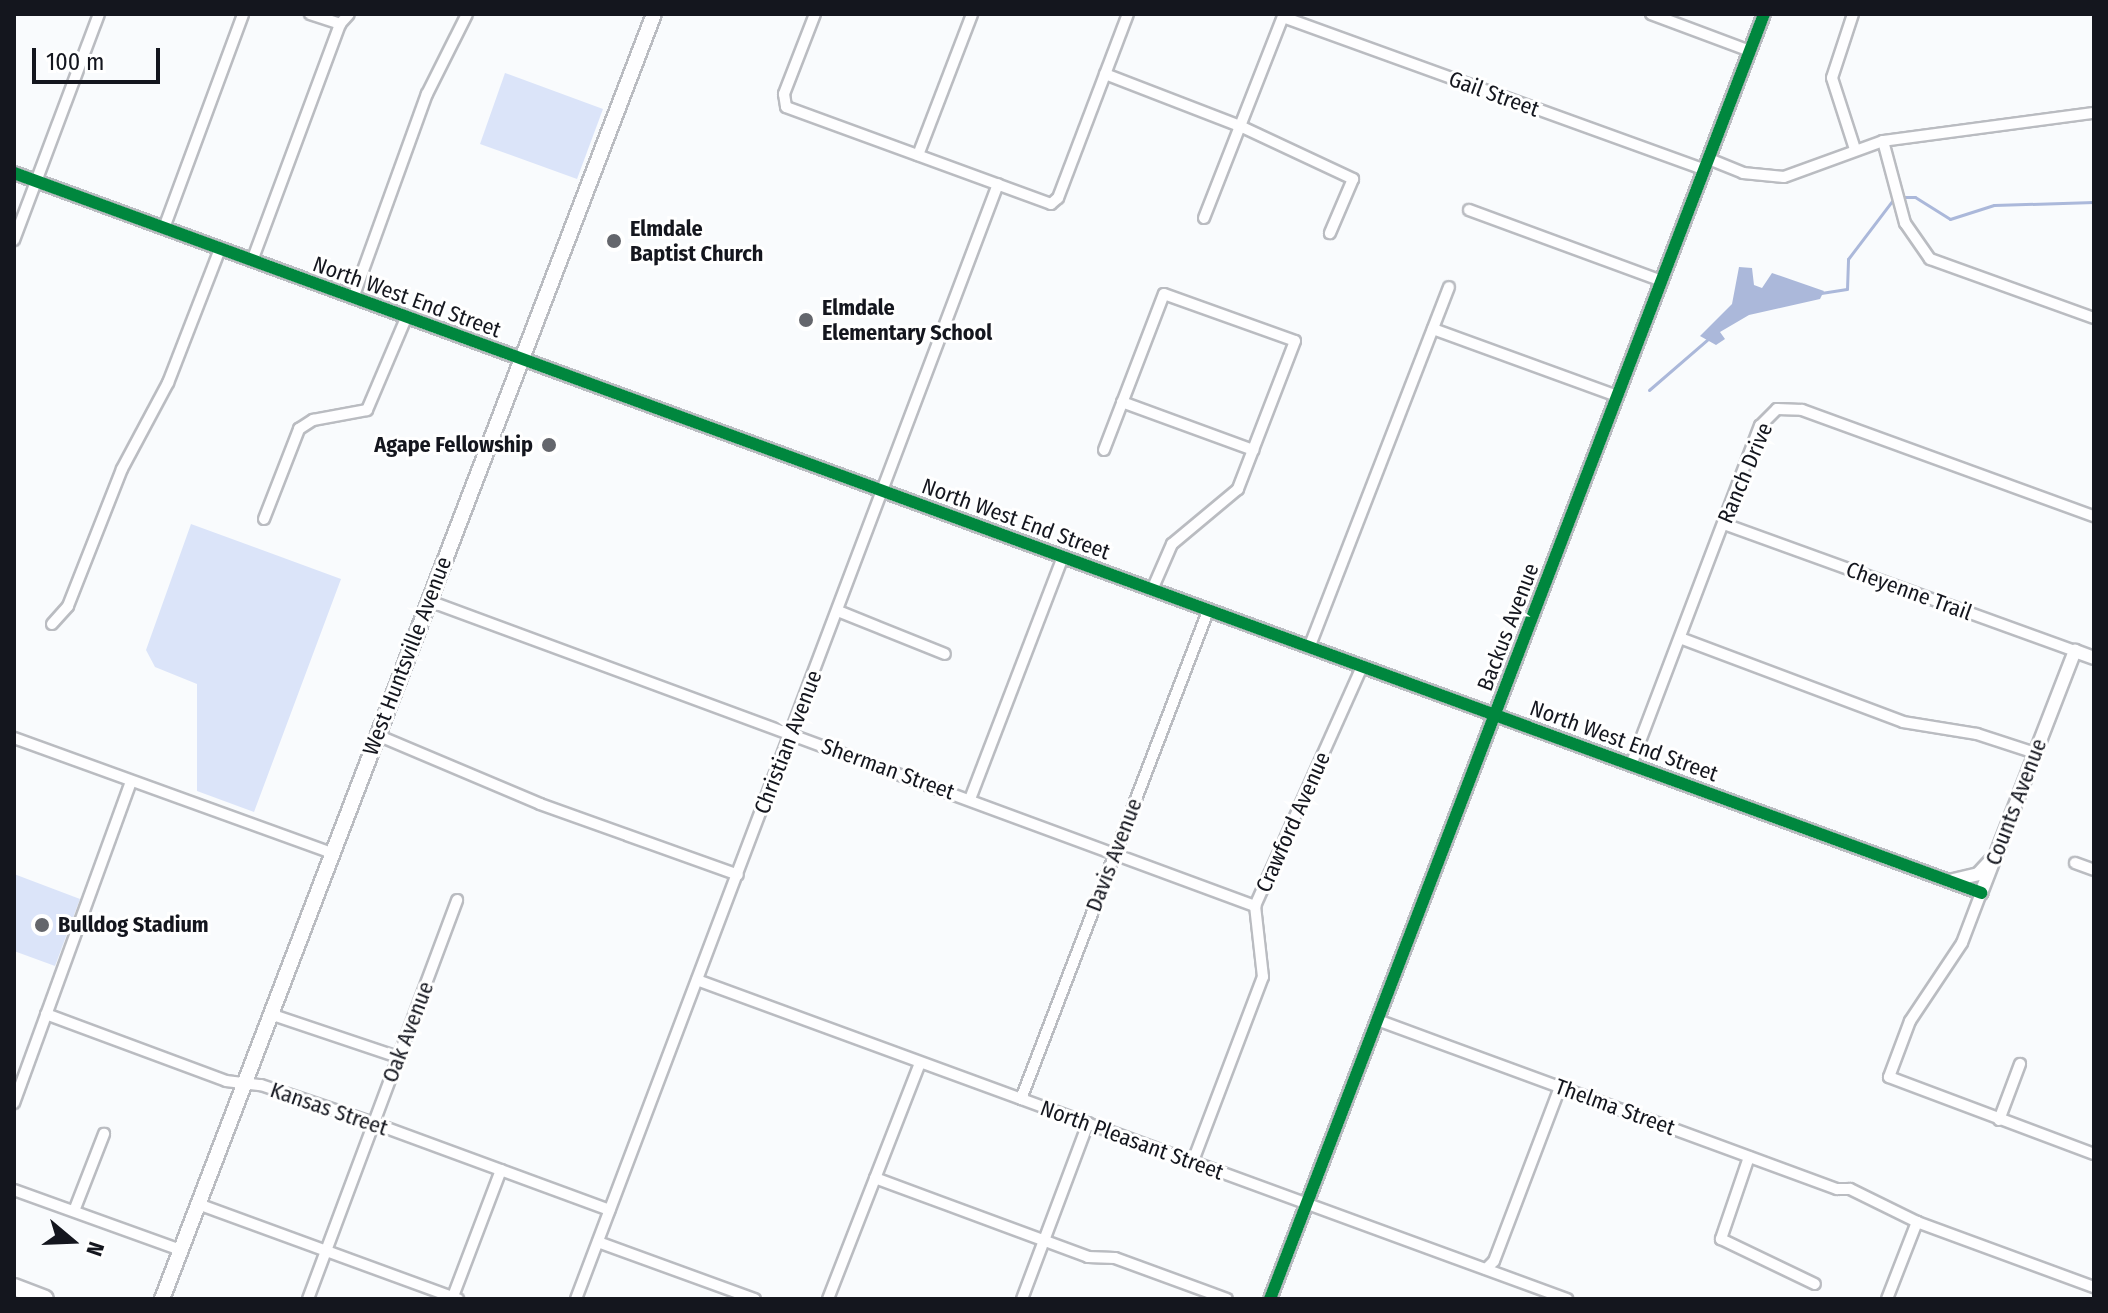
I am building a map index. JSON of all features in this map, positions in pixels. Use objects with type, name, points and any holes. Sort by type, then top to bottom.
[{"type":"main road","name":"West Huntsville Avenue","points":[[162,1299],[654,14]]},
{"type":"main road","points":[[14,1287],[45,1299]]},
{"type":"street","points":[[14,240],[99,14]]},
{"type":"street","points":[[164,228],[243,14]]},
{"type":"street","points":[[310,14],[340,24]]},
{"type":"street","points":[[252,261],[340,24],[349,14]]},
{"type":"street","points":[[353,298],[427,94],[467,14]]},
{"type":"street","points":[[815,14],[783,104],[1054,204],[1128,14]]},
{"type":"street","points":[[918,155],[972,14]]},
{"type":"street","points":[[1651,14],[1750,51]]},
{"type":"street","name":"Backus Avenue","points":[[1270,1299],[1380,1021],[1764,14]]},
{"type":"street","points":[[1853,14],[1832,78],[1855,149]]},
{"type":"street","points":[[1204,218],[1284,16]]},
{"type":"street","name":"Gail Street","points":[[1284,16],[1707,164],[1743,173],[1784,177],[1883,141],[2094,113]]},
{"type":"street","points":[[1105,74],[1240,126],[1353,179],[1330,233]]},
{"type":"street","points":[[1883,141],[1905,223],[1930,259],[2094,318]]},
{"type":"street","name":"North West End Street","points":[[14,173],[1981,893]]},
{"type":"street","name":"Christian Avenue","points":[[576,1299],[998,184]]},
{"type":"street","points":[[1469,210],[1662,281]]},
{"type":"street","points":[[52,624],[68,606],[122,469],[162,394],[220,249]]},
{"type":"street","points":[[1309,648],[1449,287]]},
{"type":"street","points":[[1104,450],[1164,294],[1295,341],[1238,489],[1172,544],[1152,590]]},
{"type":"street","points":[[264,519],[299,429],[313,420],[367,410],[406,318]]},
{"type":"street","points":[[1433,329],[1617,396]]},
{"type":"street","points":[[1122,402],[1253,450]]},
{"type":"street","name":"Ranch Drive","points":[[1631,765],[1760,426],[1777,409],[1789,407],[2094,516]]},
{"type":"street","name":"Cheyenne Trail","points":[[1724,524],[2094,658]]},
{"type":"street","points":[[970,799],[1063,557]]},
{"type":"street","name":"Sherman Street","points":[[429,601],[1255,906]]},
{"type":"street","points":[[838,611],[945,654]]},
{"type":"street","name":"Davis Avenue","points":[[1021,1099],[1208,611]]},
{"type":"street","points":[[1680,638],[1903,722],[1977,734],[2035,753]]},
{"type":"street","name":"Counts Avenue","points":[[1999,1120],[1889,1077],[1910,1021],[1962,943],[2075,651]]},
{"type":"street","name":"Crawford Avenue","points":[[1193,1161],[1263,977],[1255,906],[1362,667]]},
{"type":"street","points":[[377,735],[540,804],[738,875]]},
{"type":"street","points":[[14,738],[331,853]]},
{"type":"street","points":[[14,1103],[131,782]]},
{"type":"street","points":[[1946,880],[1978,874],[1997,851]]},
{"type":"street","points":[[2075,863],[2094,870]]},
{"type":"street","name":"Oak Avenue","points":[[308,1299],[457,900]]},
{"type":"street","name":"North Pleasant Street","points":[[697,980],[1567,1299]]},
{"type":"street","name":"Kansas Street","points":[[46,1014],[244,1083],[373,1123],[610,1210]]},
{"type":"street","points":[[270,1014],[398,1057]]},
{"type":"street","name":"Thelma Street","points":[[1380,1021],[1749,1157],[1850,1189],[1917,1222],[2094,1287]]},
{"type":"street","points":[[828,1299],[920,1063]]},
{"type":"street","points":[[2020,1064],[1999,1120],[2094,1154]]},
{"type":"street","points":[[1486,1269],[1494,1261],[1560,1087]]},
{"type":"street","points":[[1022,1299],[1088,1123]]},
{"type":"street","points":[[74,1211],[104,1134]]},
{"type":"street","points":[[1749,1157],[1721,1239],[1815,1284]]},
{"type":"street","points":[[198,1204],[454,1298],[501,1170]]},
{"type":"street","points":[[875,1178],[1088,1257],[1115,1258],[1227,1299]]},
{"type":"street","points":[[14,1190],[181,1250]]},
{"type":"street","points":[[1887,1299],[1917,1222]]},
{"type":"street","points":[[598,1242],[755,1299]]},
{"type":"shaded area","points":[[505,73],[603,109],[577,179],[480,144]]},
{"type":"shaded area","points":[[191,524],[341,579],[254,812],[197,791],[197,684],[155,667],[146,650]]},
{"type":"shaded area","name":"Bulldog Stadium","points":[[14,874],[80,899],[55,966],[14,951]]},
{"type":"water","points":[[1739,267],[1752,268],[1754,285],[1762,288],[1772,273],[1824,291],[1820,299],[1749,315],[1720,332],[1725,339],[1716,345],[1700,336],[1732,304]]},
{"type":"waterway","points":[[1904,197],[1915,197],[1950,219],[1994,205],[2094,202]]},
{"type":"waterway","points":[[1821,293],[1847,289],[1848,259],[1892,201]]},
{"type":"waterway","points":[[1649,390],[1707,340]]},
{"type":"cycle path","points":[[1270,1299],[1764,14]]},
{"type":"cycle path","points":[[14,173],[1981,893]]},
{"type":"place","name":"Elmdale Baptist Church","points":[[614,241]]},
{"type":"place","name":"Elmdale Elementary School","points":[[806,320]]},
{"type":"place","name":"Agape Fellowship","points":[[549,445]]},
{"type":"place","name":"Bulldog Stadium","points":[[42,925]]}]
